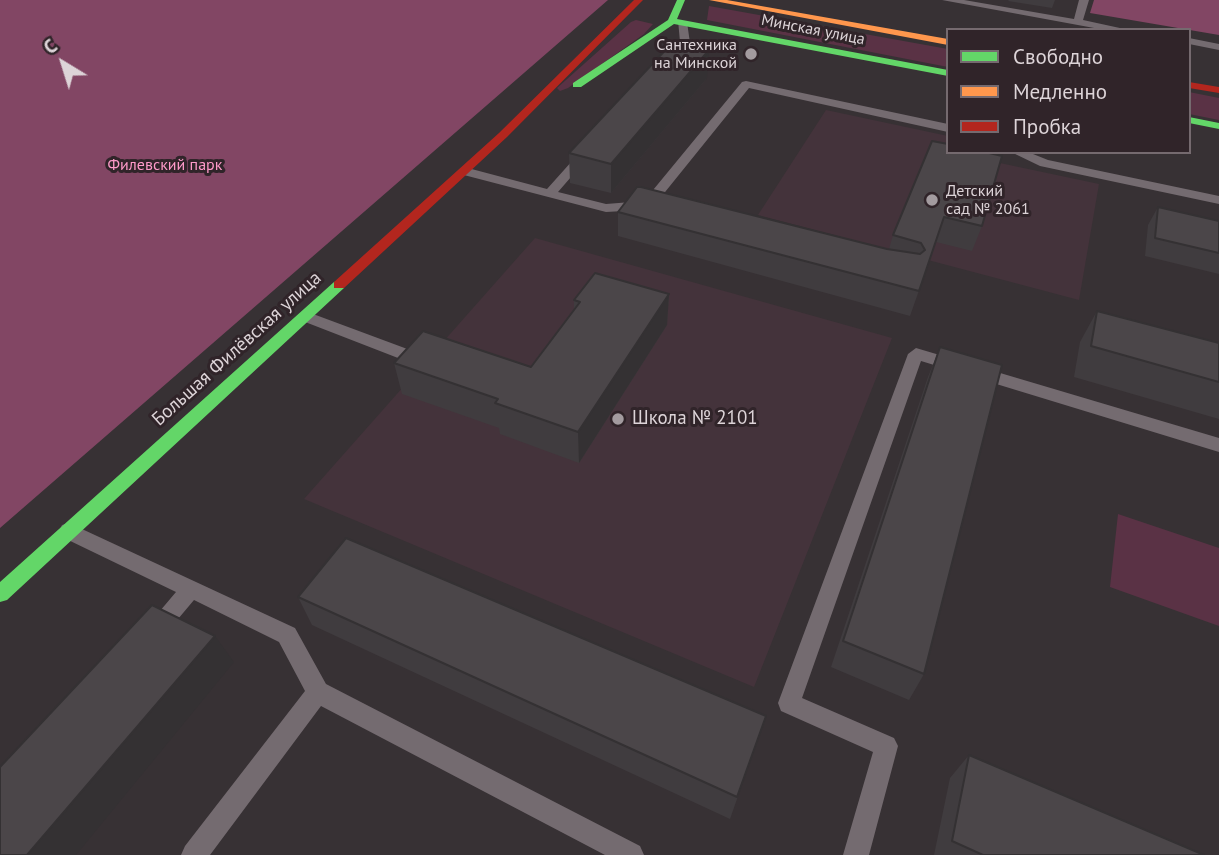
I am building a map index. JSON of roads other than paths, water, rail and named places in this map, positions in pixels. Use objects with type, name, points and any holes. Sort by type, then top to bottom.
[{"type":"street","name":"Большая Филёвская улица","points":[[0,594],[503,135],[639,0]]},
{"type":"street","name":"Большая Филёвская улица","points":[[623,15],[652,0]]},
{"type":"street","name":"Минская улица","points":[[712,0],[946,42]]},
{"type":"street","name":"Минская улица","points":[[783,0],[946,29]]},
{"type":"street","points":[[678,13],[708,4],[730,4]]},
{"type":"street","name":"Большая Филёвская улица","points":[[503,135],[678,13]]},
{"type":"street","name":"Минская улица","points":[[678,13],[946,73]]},
{"type":"street","points":[[1191,71],[1219,76]]},
{"type":"street","points":[[1191,85],[1219,90]]},
{"type":"street","points":[[1191,120],[1219,126]]},
{"type":"lane","points":[[947,0],[1112,28]]},
{"type":"lane","points":[[1078,22],[1083,0]]},
{"type":"lane","points":[[661,69],[685,43],[678,13]]},
{"type":"lane","points":[[1191,41],[1219,47]]},
{"type":"lane","points":[[649,204],[746,84],[946,128]]},
{"type":"lane","points":[[550,193],[558,176],[591,148]]},
{"type":"lane","points":[[1022,154],[1044,163],[1219,200]]},
{"type":"lane","points":[[464,171],[606,208],[649,204],[674,211]]},
{"type":"lane","points":[[305,316],[404,354]]},
{"type":"lane","points":[[856,855],[886,746],[789,703],[916,355],[1219,445]]},
{"type":"lane","points":[[69,531],[287,635],[318,692],[631,855]]},
{"type":"lane","points":[[136,650],[191,589]]},
{"type":"lane","points":[[194,855],[318,692]]},
{"type":"place","name":"Сантехника на Минской","points":[[751,54]]},
{"type":"place","name":"Детский сад № 2061","points":[[932,200]]},
{"type":"place","name":"Школа № 2101","points":[[618,419]]},
{"type":"park label","name":"Филевский парк","points":[[165,165]]}]
